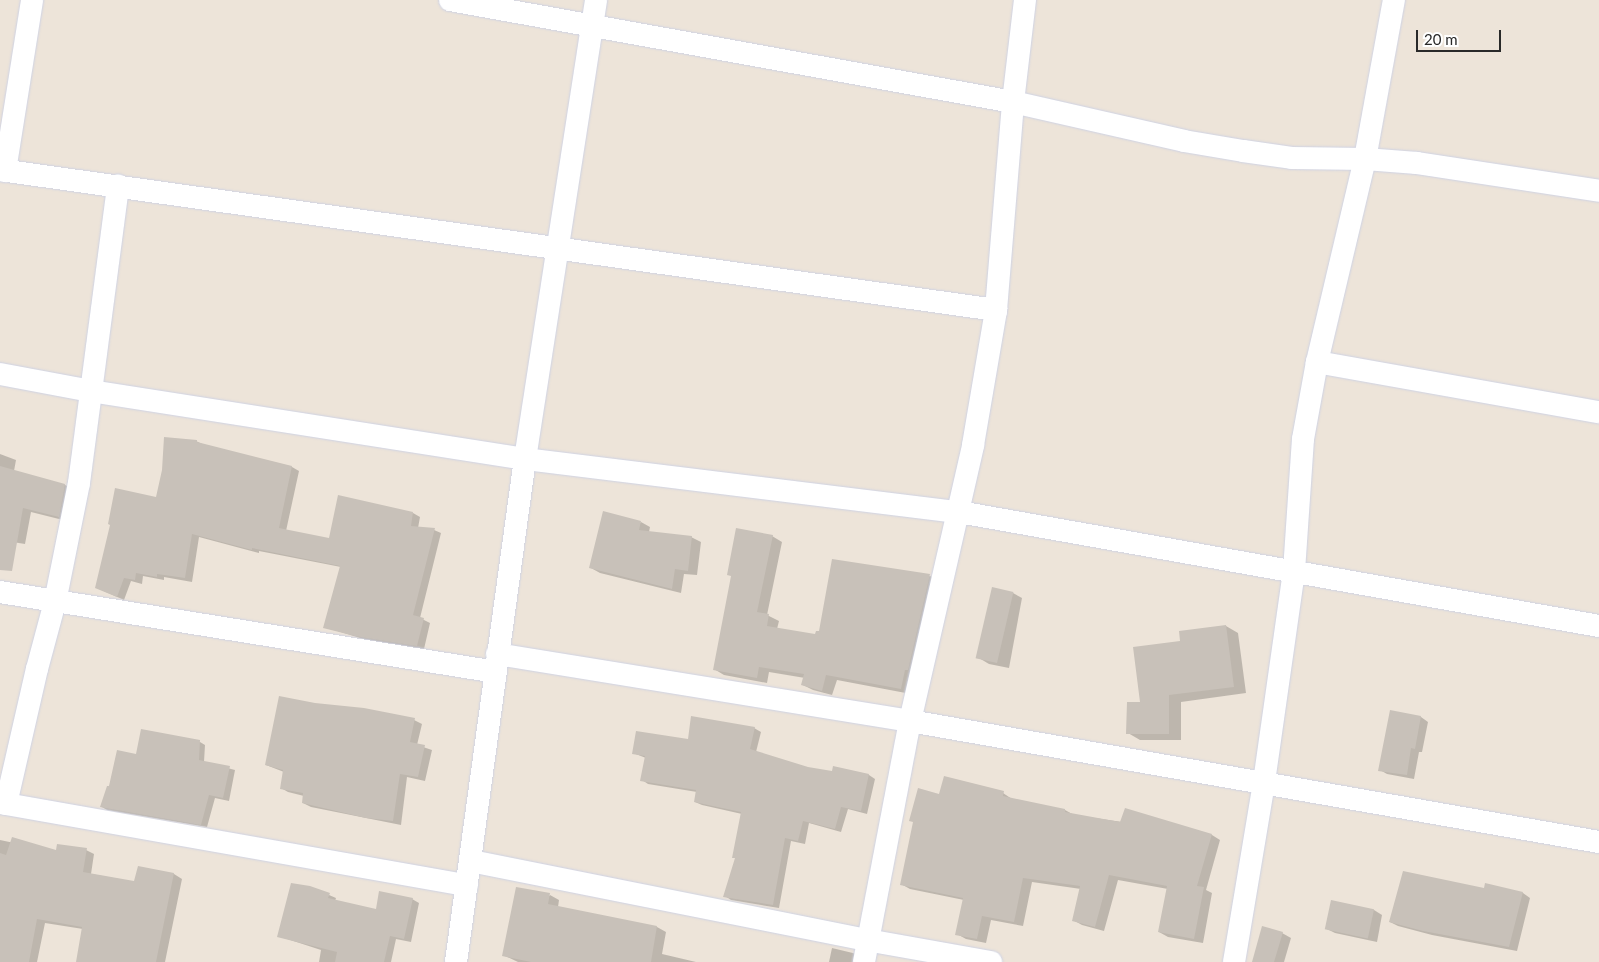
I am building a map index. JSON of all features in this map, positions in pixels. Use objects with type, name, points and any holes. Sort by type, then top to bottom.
[{"type":"street","points":[[32,0],[3,170],[996,310]]},
{"type":"street","points":[[450,0],[1013,102],[1184,141],[1244,151],[1292,158],[1364,159],[1417,163],[1599,191]]},
{"type":"street","points":[[456,962],[525,459],[596,0]]},
{"type":"street","points":[[866,951],[910,721],[973,445],[996,310],[1013,102],[1025,0]]},
{"type":"street","points":[[1234,962],[1264,782],[1294,570],[1303,438],[1317,362],[1364,159],[1394,0]]},
{"type":"street","points":[[118,186],[79,483],[56,602],[37,668],[3,803],[467,885]]},
{"type":"street","points":[[1317,362],[1599,412]]},
{"type":"street","points":[[0,374],[91,391],[525,459],[959,512],[1294,570],[1599,626]]},
{"type":"street","points":[[0,592],[56,602],[910,721],[1599,842]]},
{"type":"street","points":[[471,860],[866,951],[991,962]]},
{"type":"building","points":[[164,437],[197,440],[197,442],[292,466],[279,528],[329,538],[338,495],[413,512],[411,526],[435,528],[413,615],[424,618],[417,646],[355,636],[323,628],[340,566],[252,548],[252,550],[192,534],[185,578],[157,574],[157,577],[136,573],[135,580],[124,578],[117,597],[95,588],[110,525],[108,524],[115,488],[156,497],[162,470]]},
{"type":"building","points":[[0,466],[65,484],[59,517],[23,508],[12,571],[0,570]]},
{"type":"building","points":[[603,511],[641,521],[639,530],[692,536],[688,571],[675,569],[672,589],[589,568]]},
{"type":"building","points":[[736,528],[773,535],[757,612],[769,614],[767,626],[815,634],[816,631],[819,631],[832,559],[930,574],[908,670],[905,670],[901,689],[826,675],[822,691],[801,685],[804,674],[759,667],[757,678],[713,670],[731,576],[727,575]]},
{"type":"building","points":[[992,587],[1013,592],[997,663],[976,658]]},
{"type":"building","points":[[1226,625],[1234,687],[1169,695],[1169,734],[1126,734],[1127,702],[1140,702],[1133,647],[1180,641],[1179,631]]},
{"type":"building","points":[[279,696],[315,703],[364,708],[415,718],[410,742],[425,745],[418,777],[400,774],[393,821],[366,818],[302,803],[303,793],[280,789],[283,770],[265,765]]},
{"type":"building","points":[[1390,710],[1421,716],[1415,749],[1411,748],[1407,775],[1378,771]]},
{"type":"building","points":[[691,716],[755,727],[750,749],[808,767],[832,771],[833,766],[869,774],[861,811],[841,807],[835,829],[803,821],[798,841],[785,838],[773,905],[723,897],[735,858],[732,858],[741,812],[694,802],[696,790],[640,781],[645,756],[632,754],[636,731],[688,739]]},
{"type":"building","points":[[141,729],[200,740],[199,760],[230,766],[223,798],[209,795],[201,825],[100,807],[107,786],[109,786],[117,750],[136,754]]},
{"type":"building","points":[[944,776],[1004,791],[1003,796],[1065,809],[1065,812],[1120,822],[1125,808],[1212,834],[1197,886],[1204,887],[1194,939],[1158,932],[1167,886],[1109,875],[1095,927],[1072,921],[1080,886],[1023,878],[1014,922],[982,916],[977,939],[955,935],[963,898],[900,885],[913,822],[909,821],[918,788],[939,794]]},
{"type":"building","points":[[12,837],[56,850],[57,844],[87,848],[83,872],[134,881],[138,866],[174,873],[156,962],[76,962],[82,927],[37,919],[29,962],[0,962],[0,853],[6,855]]},
{"type":"building","points":[[1403,871],[1484,888],[1485,883],[1523,892],[1509,947],[1423,931],[1389,922]]},
{"type":"building","points":[[291,883],[310,886],[330,893],[328,898],[376,909],[379,891],[413,898],[404,939],[390,936],[384,962],[335,962],[337,952],[277,937]]},
{"type":"building","points":[[516,887],[550,893],[548,904],[657,926],[651,962],[531,962],[502,956]]},
{"type":"building","points":[[1331,900],[1374,909],[1368,938],[1325,929]]},
{"type":"building","points":[[1262,926],[1283,932],[1274,962],[1252,962]]}]
